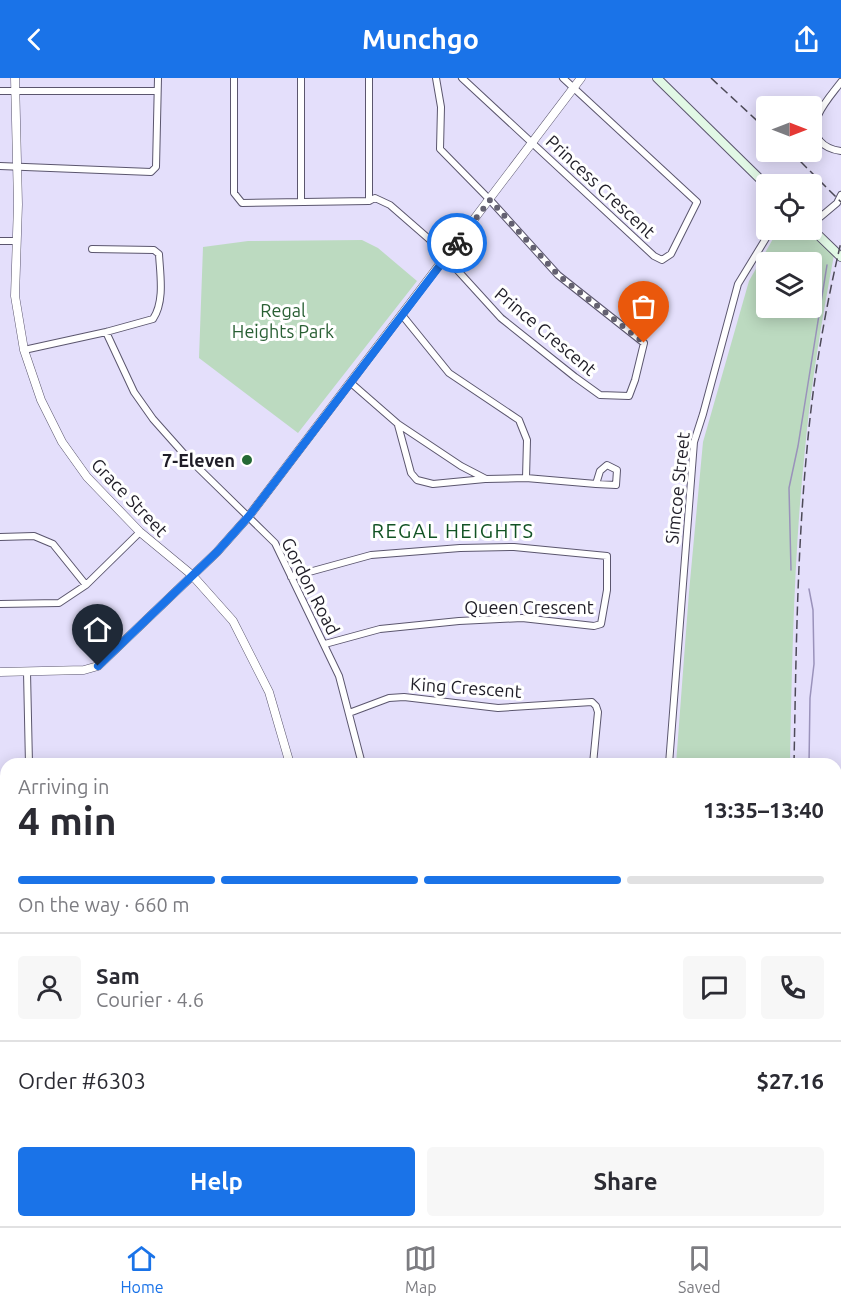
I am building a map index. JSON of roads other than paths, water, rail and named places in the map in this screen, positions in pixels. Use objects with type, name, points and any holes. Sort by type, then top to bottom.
[{"type":"main road","points":[[657,78],[756,175]]},
{"type":"main road","points":[[822,239],[841,257]]},
{"type":"street","name":"Grace Street","points":[[15,78],[18,204],[15,296],[24,350],[41,400],[62,442],[87,477],[140,532],[192,575],[233,621],[269,692],[288,758]]},
{"type":"street","points":[[0,166],[151,172],[156,167],[158,78]]},
{"type":"street","points":[[234,78],[234,193],[243,204],[369,201],[375,198],[390,205],[446,257]]},
{"type":"street","points":[[301,78],[301,202]]},
{"type":"street","points":[[369,78],[369,201]]},
{"type":"street","points":[[436,78],[441,107],[440,149],[490,200]]},
{"type":"street","points":[[462,78],[531,142]]},
{"type":"street","points":[[563,78],[574,87]]},
{"type":"street","points":[[0,672],[84,670],[98,666],[217,552],[249,516],[581,78]]},
{"type":"street","points":[[841,82],[820,111],[816,120],[816,130],[818,139],[825,146],[841,151]]},
{"type":"street","name":"Princess Crescent","points":[[531,142],[654,256],[662,260],[671,254],[697,202],[574,87]]},
{"type":"street","points":[[0,91],[158,91]]},
{"type":"street","points":[[822,216],[837,203],[841,195]]},
{"type":"street","name":"Prince Crescent","points":[[446,257],[501,318],[575,377],[600,395],[628,396],[635,380],[644,343],[558,275],[490,200]]},
{"type":"street","name":"Simcoe Street","points":[[669,758],[694,442],[704,414],[738,284],[765,240]]},
{"type":"street","points":[[0,241],[16,241]]},
{"type":"street","points":[[24,350],[153,319],[158,311],[159,254],[154,250],[92,249]]},
{"type":"street","points":[[402,315],[449,373],[519,420],[527,440],[526,478]]},
{"type":"street","name":"Gordon Road","points":[[106,332],[135,392],[153,419],[275,543],[339,676],[360,758]]},
{"type":"street","points":[[351,383],[398,424],[461,466],[486,479]]},
{"type":"street","points":[[398,424],[411,473],[417,480],[433,484],[526,478],[596,484]]},
{"type":"street","points":[[0,604],[59,603],[86,585],[140,532]]},
{"type":"street","points":[[0,537],[34,536],[53,544],[86,585]]},
{"type":"street","name":"Queen Crescent","points":[[291,577],[371,555],[460,548],[514,547],[607,556],[607,590],[601,624],[594,626],[522,618],[431,623],[380,629],[324,644]]},
{"type":"street","points":[[27,672],[28,758]]},
{"type":"street","name":"King Crescent","points":[[349,713],[389,698],[404,697],[498,708],[592,702],[598,712],[594,758]]},
{"type":"waterway","points":[[791,570],[789,488],[798,446],[827,265]]},
{"type":"waterway","points":[[809,589],[813,610],[814,664],[810,698],[809,758]]},
{"type":"railway","points":[[711,78],[756,120]]},
{"type":"railway","points":[[801,162],[841,202]]},
{"type":"railway","points":[[794,758],[799,567],[807,449],[820,345],[841,242]]},
{"type":"place","name":"7-Eleven","points":[[247,460]]},
{"type":"district","name":"REGAL HEIGHTS","points":[[453,530]]},
{"type":"park label","name":"Regal Heights Park","points":[[283,320]]}]
